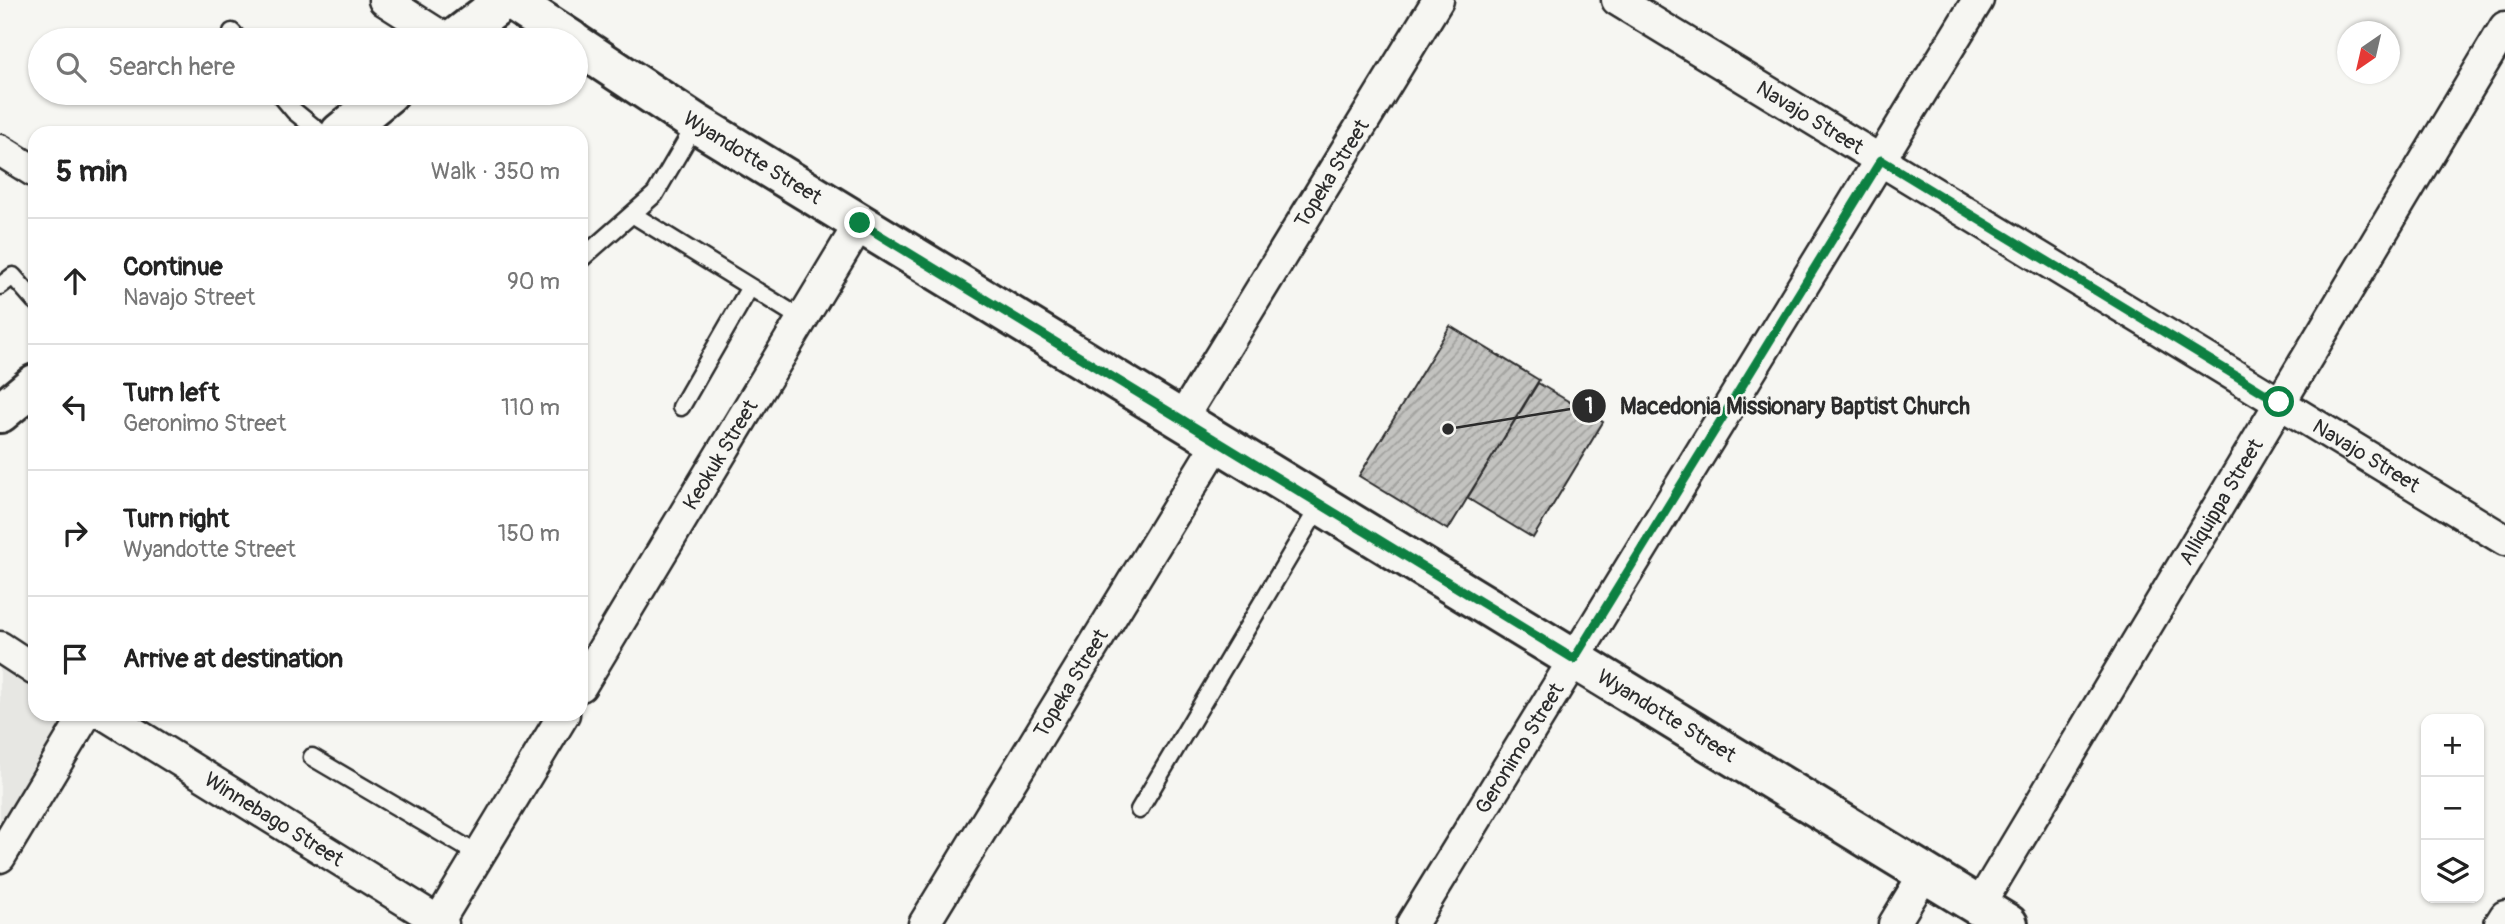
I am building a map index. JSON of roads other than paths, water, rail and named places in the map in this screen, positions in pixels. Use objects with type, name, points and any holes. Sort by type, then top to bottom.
[{"type":"street","points":[[384,0],[428,28]]},
{"type":"street","points":[[470,28],[508,0],[552,28]]},
{"type":"street","name":"Topeka Street","points":[[1181,420],[1438,0]]},
{"type":"street","name":"Navajo Street","points":[[1618,0],[2505,540]]},
{"type":"street","name":"Geronimo Street","points":[[1412,924],[1978,0]]},
{"type":"street","name":"Alliquippa Street","points":[[1994,915],[2279,402],[2505,27]]},
{"type":"street","name":"Wyandotte Street","points":[[588,52],[696,124],[1994,915]]},
{"type":"street","points":[[349,126],[374,105]]},
{"type":"street","points":[[0,150],[28,168]]},
{"type":"street","name":"Keokuk Street","points":[[588,674],[860,223]]},
{"type":"street","points":[[0,413],[28,390]]},
{"type":"street","name":"Topeka Street","points":[[925,924],[1218,442]]},
{"type":"street","points":[[0,647],[28,665]]},
{"type":"street","points":[[0,857],[82,721]]},
{"type":"street","name":"Winnebago Street","points":[[115,721],[439,923]]},
{"type":"street","points":[[439,923],[560,721]]},
{"type":"street","points":[[1894,924],[1925,873]]},
{"type":"street","points":[[2500,924],[2505,916]]},
{"type":"lane","points":[[289,105],[312,126]]},
{"type":"lane","points":[[588,253],[655,194],[696,124]]},
{"type":"lane","points":[[632,214],[802,319]]},
{"type":"lane","points":[[0,286],[13,276],[28,293]]},
{"type":"lane","points":[[681,407],[750,287]]},
{"type":"lane","points":[[1139,810],[1320,505]]},
{"type":"lane","points":[[312,757],[479,855]]},
{"type":"place","name":"Macedonia Missionary Baptist Church","points":[[1448,429]]}]
